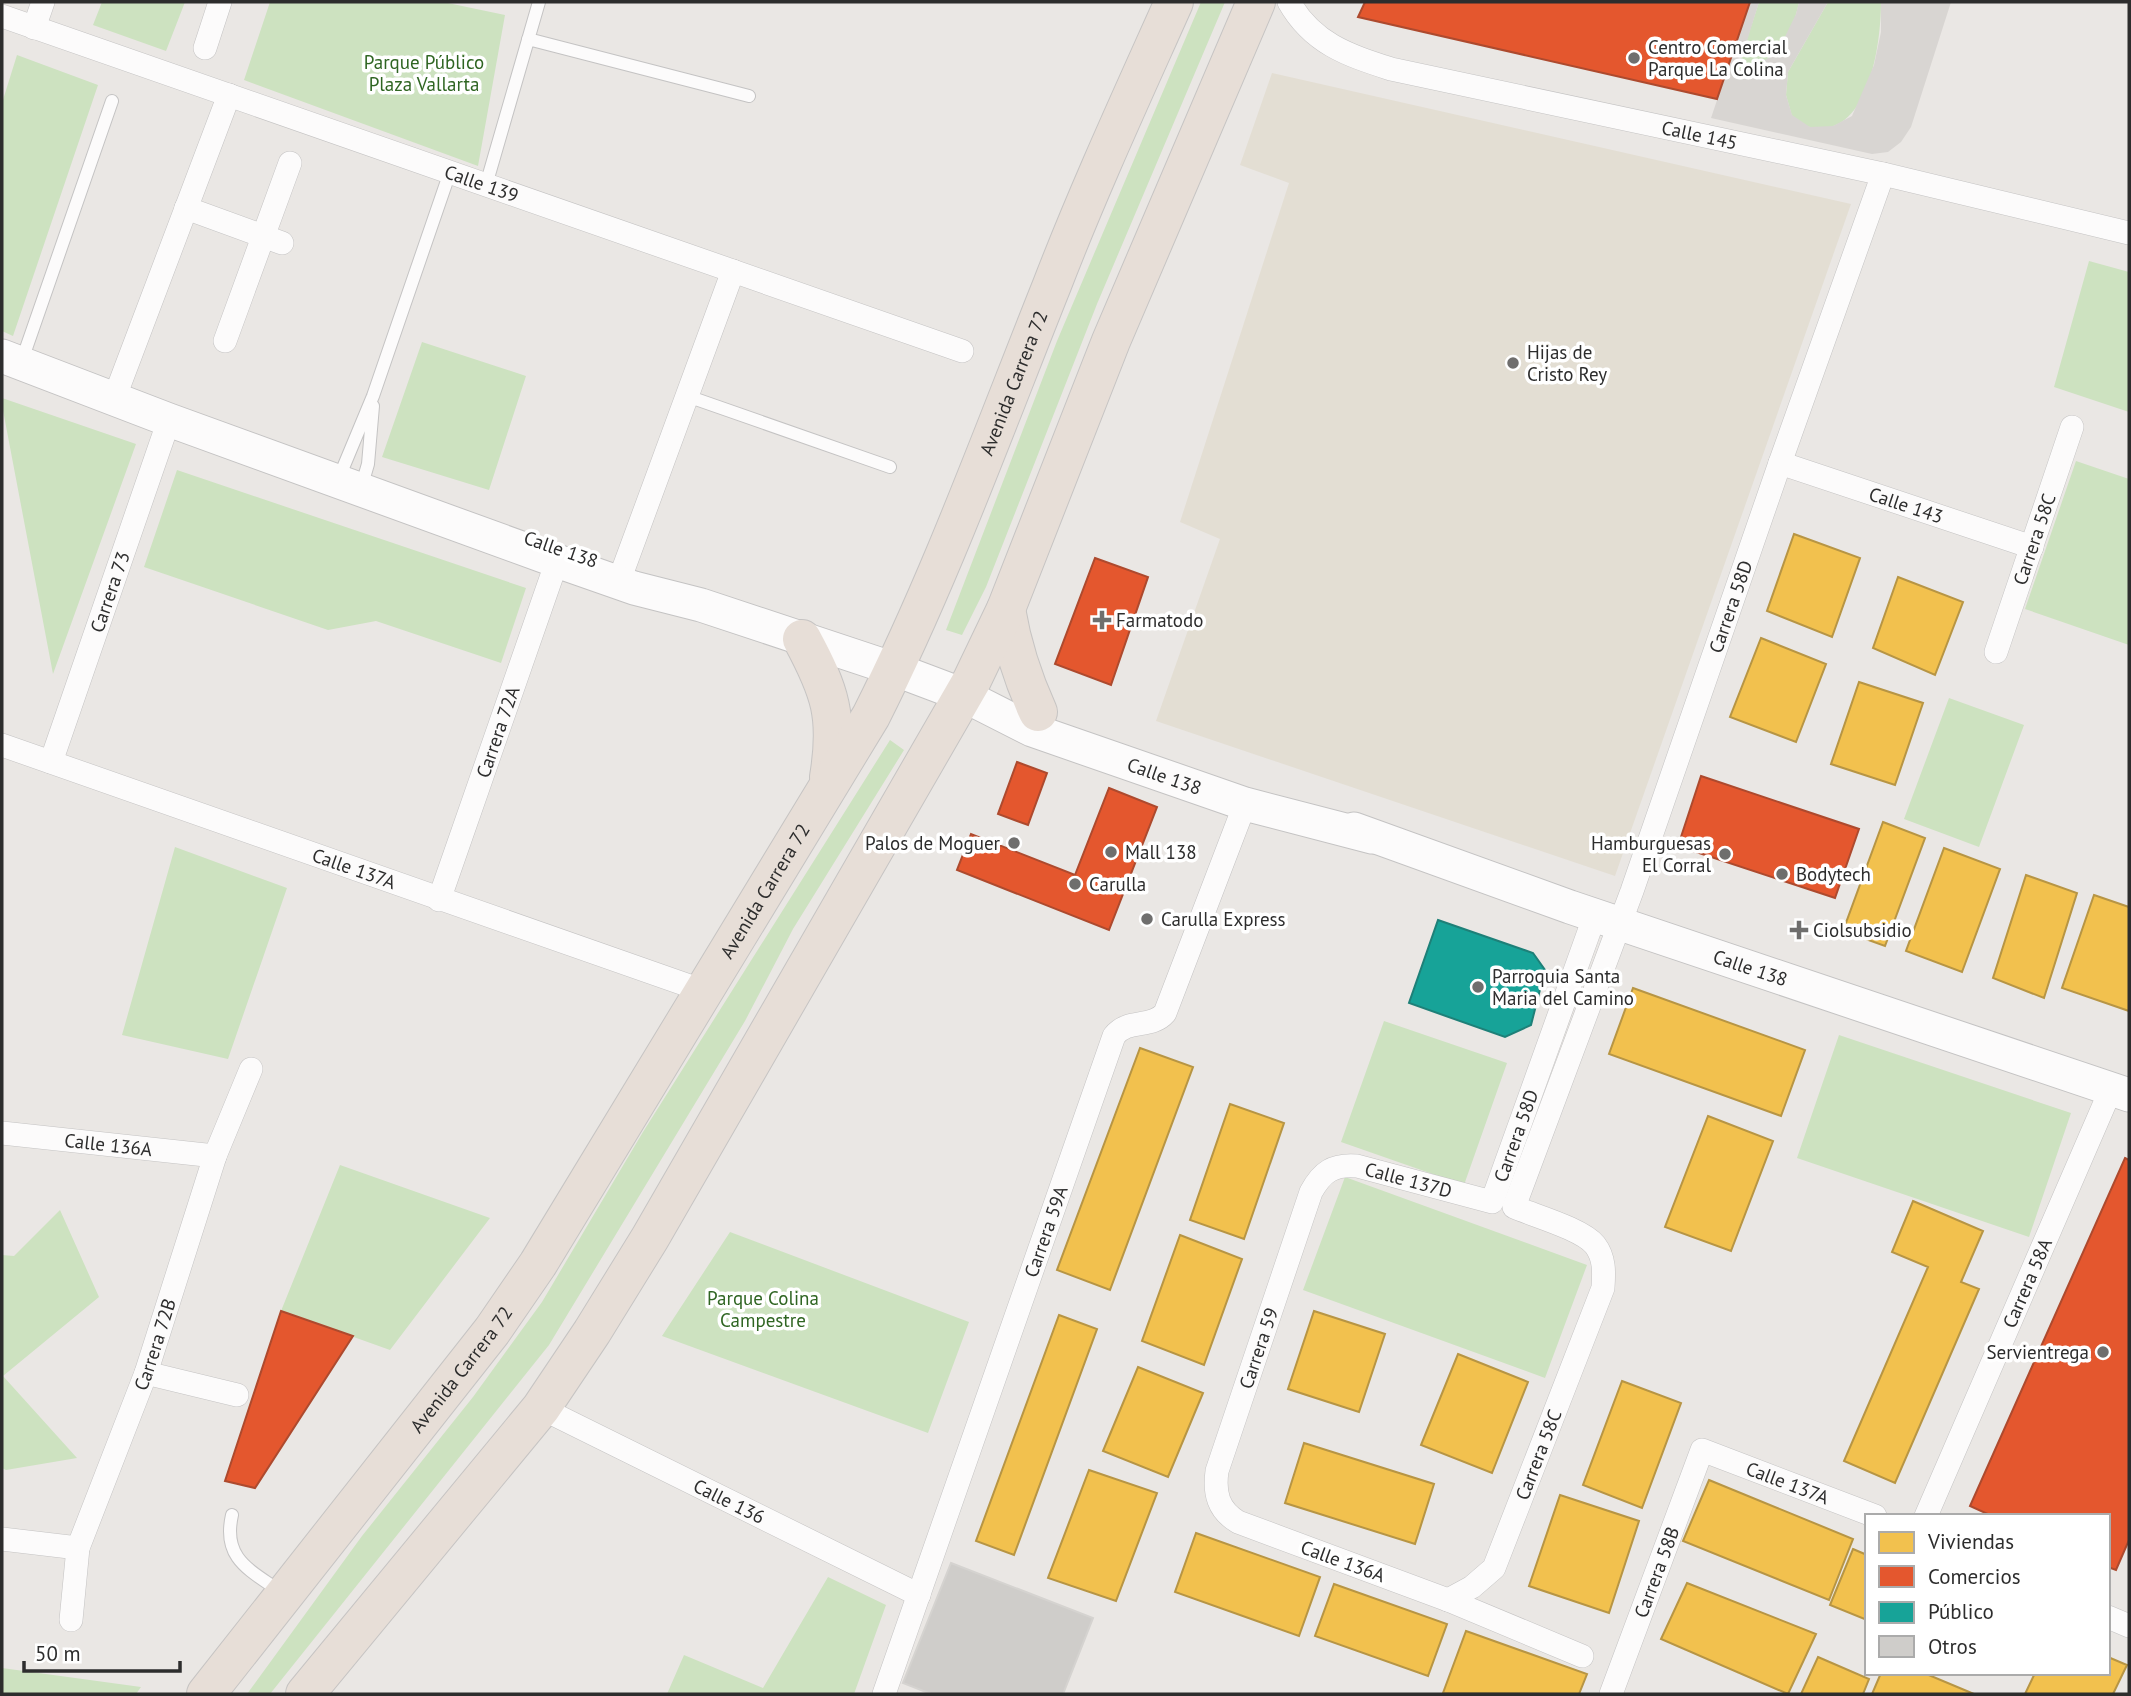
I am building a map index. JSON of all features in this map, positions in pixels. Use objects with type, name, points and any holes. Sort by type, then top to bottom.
[{"type":"highway","name":"Avenida Carrera 72","points":[[206,1694],[492,1331],[538,1264],[871,716],[956,528],[1086,201],[1174,2]]},
{"type":"highway","points":[[305,1694],[541,1408],[592,1332],[650,1238],[963,695],[1006,609],[1111,341],[1256,2]]},
{"type":"highway","points":[[1006,609],[1022,674],[1038,712]]},
{"type":"highway","points":[[802,639],[828,690],[833,715],[834,738],[828,789]]},
{"type":"main road","name":"Calle 138","points":[[8,366],[114,399],[169,420]]},
{"type":"main road","name":"Calle 138","points":[[8,366],[169,420],[634,588],[701,605],[894,669],[963,695],[1032,730],[1245,804],[1372,837]]},
{"type":"main road","name":"Calle 138","points":[[416,508],[481,522],[624,570],[701,605]]},
{"type":"main road","name":"Calle 138","points":[[963,695],[1038,712],[1251,786],[1372,837],[2120,1092]]},
{"type":"street","points":[[34,28],[43,2]]},
{"type":"street","points":[[205,48],[220,2]]},
{"type":"street","name":"Calle 145","points":[[1289,2],[1310,29],[1324,41],[1346,55],[1391,69],[1883,174],[2129,233]]},
{"type":"street","name":"Calle 139","points":[[2,16],[962,351]]},
{"type":"street","points":[[114,399],[229,95]]},
{"type":"street","points":[[225,341],[273,240],[290,163]]},
{"type":"street","name":"Carrera 58D","points":[[1503,1204],[1553,1030],[1607,919],[1632,891],[1883,174]]},
{"type":"street","points":[[186,208],[273,240]]},
{"type":"street","points":[[624,570],[733,271]]},
{"type":"street","name":"Carrera 73","points":[[51,762],[169,420]]},
{"type":"street","name":"Carrera 58C","points":[[1996,652],[2072,427]]},
{"type":"street","name":"Calle 143","points":[[1780,463],[2032,547]]},
{"type":"street","name":"Carrera 72A","points":[[439,900],[556,561]]},
{"type":"street","name":"Calle 137A","points":[[2,745],[704,991]]},
{"type":"street","name":"Carrera 59A","points":[[884,1694],[1114,1036],[1127,1025],[1153,1022],[1165,1013],[1245,804]]},
{"type":"street","name":"Carrera 58D","points":[[1503,1204],[1577,1038],[1607,919]]},
{"type":"street","points":[[1553,1030],[1577,1038]]},
{"type":"street","name":"Carrera 72B","points":[[71,1620],[78,1548],[146,1373],[215,1156],[251,1069]]},
{"type":"street","name":"Carrera 58A","points":[[1927,1514],[2120,1092]]},
{"type":"street","name":"Calle 136A","points":[[2,1133],[215,1156]]},
{"type":"street","name":"Calle 137D","points":[[1326,1172],[1345,1165],[1357,1166],[1503,1204],[1577,1233],[1594,1243],[1601,1255],[1605,1270],[1603,1288]]},
{"type":"street","name":"Carrera 59","points":[[1238,1522],[1227,1515],[1221,1506],[1217,1495],[1217,1471],[1311,1192],[1326,1172]]},
{"type":"street","name":"Carrera 58C","points":[[1448,1600],[1472,1587],[1494,1568],[1603,1288]]},
{"type":"street","points":[[146,1373],[237,1395]]},
{"type":"street","name":"Calle 136","points":[[541,1408],[919,1595]]},
{"type":"street","name":"Calle 137A","points":[[1700,1451],[1705,1449],[1870,1514]]},
{"type":"street","name":"Carrera 58B","points":[[1611,1694],[1700,1451]]},
{"type":"street","name":"Calle 136A","points":[[1238,1522],[1448,1600],[1582,1656]]},
{"type":"street","points":[[2,1539],[78,1548]]},
{"type":"street","points":[[2110,1618],[2129,1626]]},
{"type":"lane","points":[[486,185],[539,2]]},
{"type":"lane","points":[[528,39],[749,96]]},
{"type":"lane","points":[[8,366],[111,101]]},
{"type":"lane","points":[[349,484],[373,396],[450,172]]},
{"type":"lane","points":[[349,484],[368,464],[373,396]]},
{"type":"lane","points":[[687,396],[890,467]]},
{"type":"lane","points":[[232,1515],[228,1530],[232,1551],[241,1563],[285,1595]]},
{"type":"shaded area","points":[[1750,2],[1759,2],[1738,70],[1764,61],[1779,49],[1799,2],[1828,2],[1788,72],[1786,95],[1792,115],[1810,127],[1833,126],[1852,116],[1874,65],[1881,32],[1881,2],[1951,2],[1911,127],[1901,142],[1888,152],[1872,154],[1711,118]]},
{"type":"shaded area","name":"Hijas de Cristo Rey","points":[[1272,73],[1851,204],[1615,876],[1156,721],[1220,539],[1180,522],[1289,183],[1240,165]]},
{"type":"green space","points":[[102,2],[185,2],[166,51],[93,25]]},
{"type":"green space","name":"Parque Público Plaza Vallarta","points":[[270,2],[443,2],[505,15],[478,166],[244,80]]},
{"type":"green space","points":[[1201,2],[1225,2],[1097,304],[986,587],[962,635],[946,630],[1057,341]]},
{"type":"green space","points":[[1759,2],[1799,2],[1795,19],[1778,50],[1765,61],[1737,70]]},
{"type":"green space","points":[[1828,2],[1881,2],[1878,40],[1868,84],[1859,103],[1846,118],[1830,127],[1810,127],[1792,116],[1786,95],[1788,72]]},
{"type":"green space","points":[[17,55],[98,85],[13,336],[2,331],[2,103]]},
{"type":"green space","points":[[2089,261],[2129,272],[2129,412],[2054,387]]},
{"type":"green space","points":[[422,342],[526,376],[489,490],[382,457]]},
{"type":"green space","points":[[2,398],[136,444],[53,674],[2,405]]},
{"type":"green space","points":[[2076,461],[2129,479],[2129,645],[2025,609]]},
{"type":"green space","points":[[177,470],[526,588],[501,663],[376,621],[328,630],[144,567]]},
{"type":"green space","points":[[1949,698],[2024,725],[1979,847],[1904,819]]},
{"type":"green space","points":[[890,740],[904,750],[793,929],[745,1021],[549,1345],[270,1694],[247,1694],[362,1536],[473,1397],[542,1302],[643,1132]]},
{"type":"green space","points":[[175,847],[287,888],[228,1059],[122,1035]]},
{"type":"green space","points":[[1384,1021],[1507,1063],[1464,1185],[1341,1142]]},
{"type":"green space","points":[[1839,1035],[2071,1113],[2029,1237],[1797,1158]]},
{"type":"green space","points":[[340,1165],[490,1218],[390,1350],[281,1311]]},
{"type":"green space","points":[[1345,1177],[1587,1265],[1545,1378],[1303,1290]]},
{"type":"green space","points":[[60,1210],[99,1297],[3,1376],[77,1458],[6,1470],[2,1468],[2,1255],[14,1256]]},
{"type":"green space","name":"Parque Colina Campestre","points":[[730,1232],[969,1322],[928,1433],[662,1336]]},
{"type":"green space","points":[[828,1577],[886,1605],[854,1694],[667,1694],[684,1655],[763,1688]]},
{"type":"green space","points":[[2,1668],[141,1687],[136,1694],[2,1694]]},
{"type":"building: Viviendas","points":[[1794,534],[1860,558],[1832,637],[1767,611]]},
{"type":"building: Viviendas","points":[[1898,577],[1963,602],[1935,675],[1873,648]]},
{"type":"building: Viviendas","points":[[1761,638],[1826,664],[1796,742],[1730,717]]},
{"type":"building: Viviendas","points":[[1859,682],[1923,703],[1895,785],[1831,764]]},
{"type":"building: Viviendas","points":[[1883,822],[1925,838],[1885,946],[1843,931]]},
{"type":"building: Viviendas","points":[[1944,848],[2000,869],[1962,972],[1906,951]]},
{"type":"building: Viviendas","points":[[2026,875],[2077,893],[2044,998],[1993,978]]},
{"type":"building: Viviendas","points":[[2094,895],[2129,907],[2129,1011],[2062,988]]},
{"type":"building: Viviendas","points":[[1633,988],[1805,1050],[1781,1116],[1609,1054]]},
{"type":"building: Viviendas","points":[[1140,1048],[1193,1067],[1110,1290],[1057,1270]]},
{"type":"building: Viviendas","points":[[1230,1104],[1284,1123],[1244,1239],[1190,1220]]},
{"type":"building: Viviendas","points":[[1708,1116],[1773,1141],[1731,1251],[1665,1227]]},
{"type":"building: Viviendas","points":[[1913,1201],[1983,1231],[1961,1282],[1979,1289],[1895,1483],[1844,1461],[1928,1267],[1892,1252]]},
{"type":"building: Viviendas","points":[[1180,1235],[1242,1259],[1204,1365],[1142,1341]]},
{"type":"building: Viviendas","points":[[1314,1311],[1385,1334],[1359,1412],[1288,1389]]},
{"type":"building: Viviendas","points":[[1059,1315],[1097,1329],[1014,1555],[976,1541]]},
{"type":"building: Viviendas","points":[[1458,1354],[1528,1382],[1492,1473],[1421,1445]]},
{"type":"building: Viviendas","points":[[1138,1367],[1203,1393],[1168,1477],[1103,1451]]},
{"type":"building: Viviendas","points":[[1622,1381],[1681,1403],[1642,1508],[1583,1485]]},
{"type":"building: Viviendas","points":[[1304,1443],[1434,1484],[1415,1544],[1285,1503]]},
{"type":"building: Viviendas","points":[[1089,1470],[1157,1493],[1116,1601],[1048,1578]]},
{"type":"building: Viviendas","points":[[1709,1480],[1853,1539],[1829,1600],[1683,1541]]},
{"type":"building: Viviendas","points":[[1560,1495],[1639,1521],[1609,1613],[1529,1586]]},
{"type":"building: Viviendas","points":[[1196,1533],[1320,1577],[1299,1636],[1175,1592]]},
{"type":"building: Viviendas","points":[[1853,1549],[1865,1554],[1865,1619],[1830,1605]]},
{"type":"building: Viviendas","points":[[1687,1583],[1816,1634],[1788,1694],[1661,1639]]},
{"type":"building: Viviendas","points":[[1334,1584],[1447,1624],[1428,1676],[1315,1636]]},
{"type":"building: Viviendas","points":[[1466,1631],[1587,1674],[1579,1694],[1443,1693]]},
{"type":"building: Viviendas","points":[[1818,1657],[1869,1679],[1863,1694],[1801,1694]]},
{"type":"building: Viviendas","points":[[2110,1658],[2127,1665],[2113,1694],[2025,1694],[2034,1675],[2110,1675]]},
{"type":"building: Viviendas","points":[[1880,1675],[1929,1675],[1974,1694],[1872,1694]]},
{"type":"building: Comercios","name":"Centro Comercial Parque La Colina","points":[[1365,2],[1750,2],[1717,99],[1358,17]]},
{"type":"building: Comercios","name":"Farmatodo","points":[[1095,558],[1148,577],[1111,685],[1055,664]]},
{"type":"building: Comercios","points":[[1017,762],[1047,773],[1028,825],[998,814]]},
{"type":"building: Comercios","points":[[1701,776],[1859,829],[1835,898],[1678,846]]},
{"type":"building: Comercios","name":"Mall 138","points":[[1109,788],[1157,807],[1109,930],[957,870],[971,834],[1075,875]]},
{"type":"building: Comercios","points":[[2125,1158],[2129,1160],[2129,1540],[2116,1570],[2110,1568],[2110,1514],[1988,1514],[1970,1506]]},
{"type":"building: Comercios","points":[[281,1311],[353,1336],[255,1488],[225,1481]]},
{"type":"building: Público","name":"Parroquia Santa Maria del Camino","points":[[1438,920],[1533,953],[1545,970],[1531,1025],[1505,1037],[1409,1003]]},
{"type":"building: Otros","points":[[951,1563],[1093,1618],[1063,1694],[931,1694],[903,1683]]},
{"type":"place","name":"Centro Comercial Parque La Colina","points":[[1634,58]]},
{"type":"place","name":"Hijas de Cristo Rey","points":[[1513,363]]},
{"type":"place","name":"Farmatodo","points":[[1102,620]]},
{"type":"place","name":"Palos de Moguer","points":[[1014,843]]},
{"type":"place","name":"Mall 138","points":[[1111,852]]},
{"type":"place","name":"Hamburguesas El Corral","points":[[1725,854]]},
{"type":"place","name":"Bodytech","points":[[1782,874]]},
{"type":"place","name":"Carulla","points":[[1075,884]]},
{"type":"place","name":"Carulla Express","points":[[1147,919]]},
{"type":"place","name":"Ciolsubsidio","points":[[1799,930]]},
{"type":"place","name":"Parroquia Santa Maria del Camino","points":[[1478,987]]},
{"type":"place","name":"Servientrega","points":[[2103,1352]]}]
